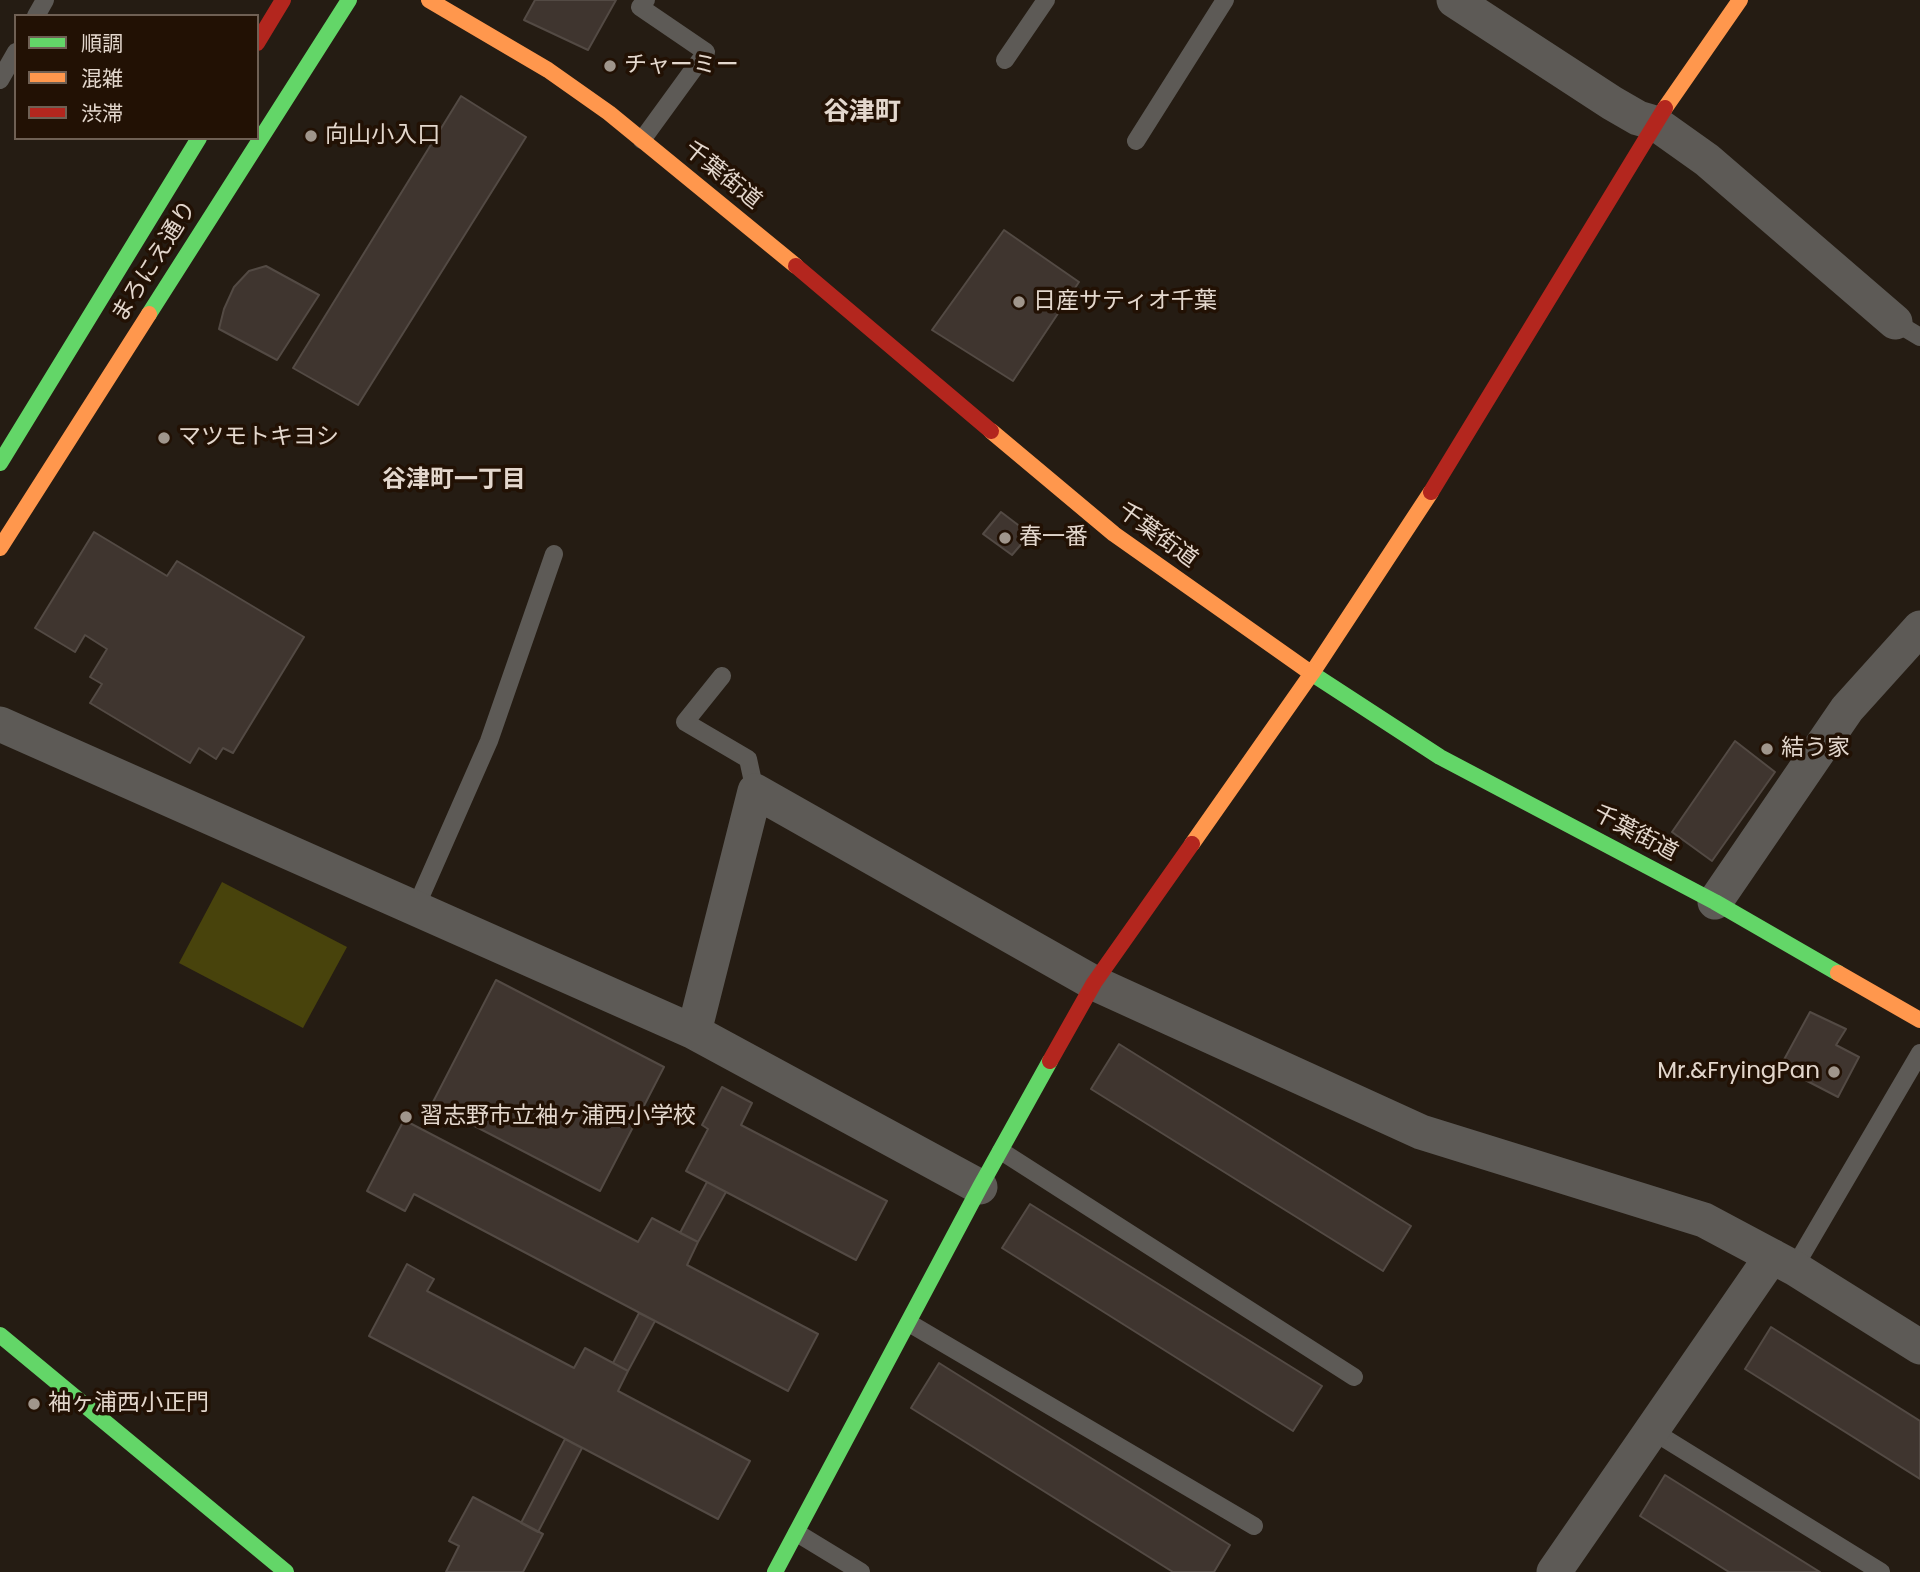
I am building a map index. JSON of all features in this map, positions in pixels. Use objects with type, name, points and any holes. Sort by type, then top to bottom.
[{"type":"main road","points":[[259,40],[283,0]]},
{"type":"main road","name":"まろにえ通り","points":[[0,548],[349,0]]},
{"type":"main road","name":"千葉街道","points":[[429,0],[548,70],[609,113],[1114,534],[1312,673],[1440,757],[1715,902],[1920,1020]]},
{"type":"main road","points":[[775,1572],[980,1187],[1094,983],[1312,673],[1444,473],[1656,123],[1740,0]]},
{"type":"main road","name":"まろにえ通り","points":[[0,463],[198,140]]},
{"type":"main road","points":[[0,1335],[286,1572]]},
{"type":"street","points":[[1454,0],[1612,103],[1639,118],[1656,123],[1707,160],[1907,329]]},
{"type":"street","points":[[1715,902],[1847,709],[1920,628]]},
{"type":"street","points":[[0,724],[694,1032],[980,1187]]},
{"type":"street","points":[[694,1032],[755,791],[1094,983],[1422,1132],[1704,1220],[1783,1262],[1920,1347]]},
{"type":"street","points":[[1554,1572],[1651,1430],[1783,1262]]},
{"type":"lane","points":[[642,140],[706,52],[640,7],[646,0]]},
{"type":"lane","points":[[1005,60],[1046,0]]},
{"type":"lane","points":[[1136,141],[1225,0]]},
{"type":"lane","points":[[0,80],[14,56]]},
{"type":"lane","points":[[416,907],[489,741],[554,554]]},
{"type":"lane","points":[[722,676],[685,722],[748,760],[755,791]]},
{"type":"lane","points":[[1783,1262],[1920,1053]]},
{"type":"lane","points":[[1001,1151],[1354,1377]]},
{"type":"lane","points":[[909,1323],[1254,1526]]},
{"type":"lane","points":[[1651,1430],[1881,1572]]},
{"type":"lane","points":[[797,1533],[861,1572]]},
{"type":"shaded area","points":[[222,882],[347,947],[303,1028],[179,963]]},
{"type":"building","points":[[535,0],[616,0],[588,50],[524,20]]},
{"type":"building","points":[[461,96],[526,137],[358,405],[293,368]]},
{"type":"building","points":[[1004,230],[1079,282],[1013,381],[932,330]]},
{"type":"building","points":[[266,266],[319,295],[277,360],[219,329],[234,287],[249,271]]},
{"type":"building","points":[[1001,512],[1030,534],[1012,555],[983,534]]},
{"type":"building","points":[[94,532],[167,576],[177,561],[304,637],[233,753],[223,748],[216,759],[199,748],[190,763],[90,703],[102,684],[90,677],[107,649],[85,635],[75,652],[35,628]]},
{"type":"building","points":[[1735,741],[1775,772],[1712,861],[1672,832]]},
{"type":"building","points":[[496,980],[664,1067],[600,1191],[432,1104]]},
{"type":"building","points":[[1810,1012],[1846,1029],[1836,1045],[1859,1057],[1838,1097],[1780,1067]]},
{"type":"building","points":[[1119,1044],[1411,1226],[1383,1271],[1091,1089]]},
{"type":"building","points":[[722,1087],[752,1103],[741,1125],[887,1201],[856,1260],[686,1171],[708,1129],[702,1125]]},
{"type":"building","points":[[404,1120],[638,1242],[652,1218],[698,1242],[687,1265],[818,1334],[788,1391],[414,1194],[405,1211],[367,1191]]},
{"type":"building","points":[[707,1182],[726,1192],[698,1242],[680,1233]]},
{"type":"building","points":[[1030,1204],[1322,1386],[1293,1431],[1002,1248]]},
{"type":"building","points":[[407,1264],[434,1279],[427,1291],[574,1368],[585,1348],[628,1371],[618,1391],[750,1461],[718,1519],[369,1336]]},
{"type":"building","points":[[639,1313],[655,1321],[628,1371],[613,1363]]},
{"type":"building","points":[[1771,1327],[1920,1421],[1920,1479],[1745,1369]]},
{"type":"building","points":[[939,1363],[1230,1545],[1214,1572],[1173,1572],[911,1408]]},
{"type":"building","points":[[565,1439],[582,1448],[538,1532],[521,1523]]},
{"type":"building","points":[[1665,1475],[1820,1572],[1729,1572],[1640,1516]]},
{"type":"building","points":[[473,1497],[543,1534],[523,1572],[446,1572],[459,1546],[449,1541]]},
{"type":"traffic: fast","points":[[149,314],[349,0]]},
{"type":"traffic: fast","points":[[0,463],[198,140]]},
{"type":"traffic: fast","points":[[1311,673],[1440,757],[1715,902],[1838,973]]},
{"type":"traffic: fast","points":[[775,1572],[1050,1061]]},
{"type":"traffic: fast","points":[[0,1335],[286,1572]]},
{"type":"traffic: slow","points":[[429,0],[548,70],[609,113],[796,266]]},
{"type":"traffic: slow","points":[[1665,108],[1740,0]]},
{"type":"traffic: slow","points":[[0,548],[149,314]]},
{"type":"traffic: slow","points":[[991,431],[1114,534],[1311,673]]},
{"type":"traffic: slow","points":[[1192,844],[1312,673],[1431,492]]},
{"type":"traffic: slow","points":[[1838,973],[1920,1020]]},
{"type":"traffic: jam","points":[[259,40],[283,0]]},
{"type":"traffic: jam","points":[[1431,492],[1665,108]]},
{"type":"traffic: jam","points":[[796,266],[991,431]]},
{"type":"traffic: jam","points":[[1050,1061],[1094,983],[1192,844]]},
{"type":"place","name":"チャーミー","points":[[610,66]]},
{"type":"place","name":"向山小入口","points":[[311,136]]},
{"type":"place","name":"日産サティオ千葉","points":[[1019,302]]},
{"type":"place","name":"マツモトキヨシ","points":[[164,438]]},
{"type":"place","name":"春一番","points":[[1005,538]]},
{"type":"place","name":"結う家","points":[[1767,749]]},
{"type":"place","name":"Mr.&FryingPan","points":[[1834,1072]]},
{"type":"place","name":"習志野市立袖ヶ浦西小学校","points":[[406,1117]]},
{"type":"place","name":"袖ヶ浦西小正門","points":[[34,1404]]},
{"type":"district","name":"谷津町","points":[[862,113]]},
{"type":"district","name":"谷津町一丁目","points":[[454,481]]}]
